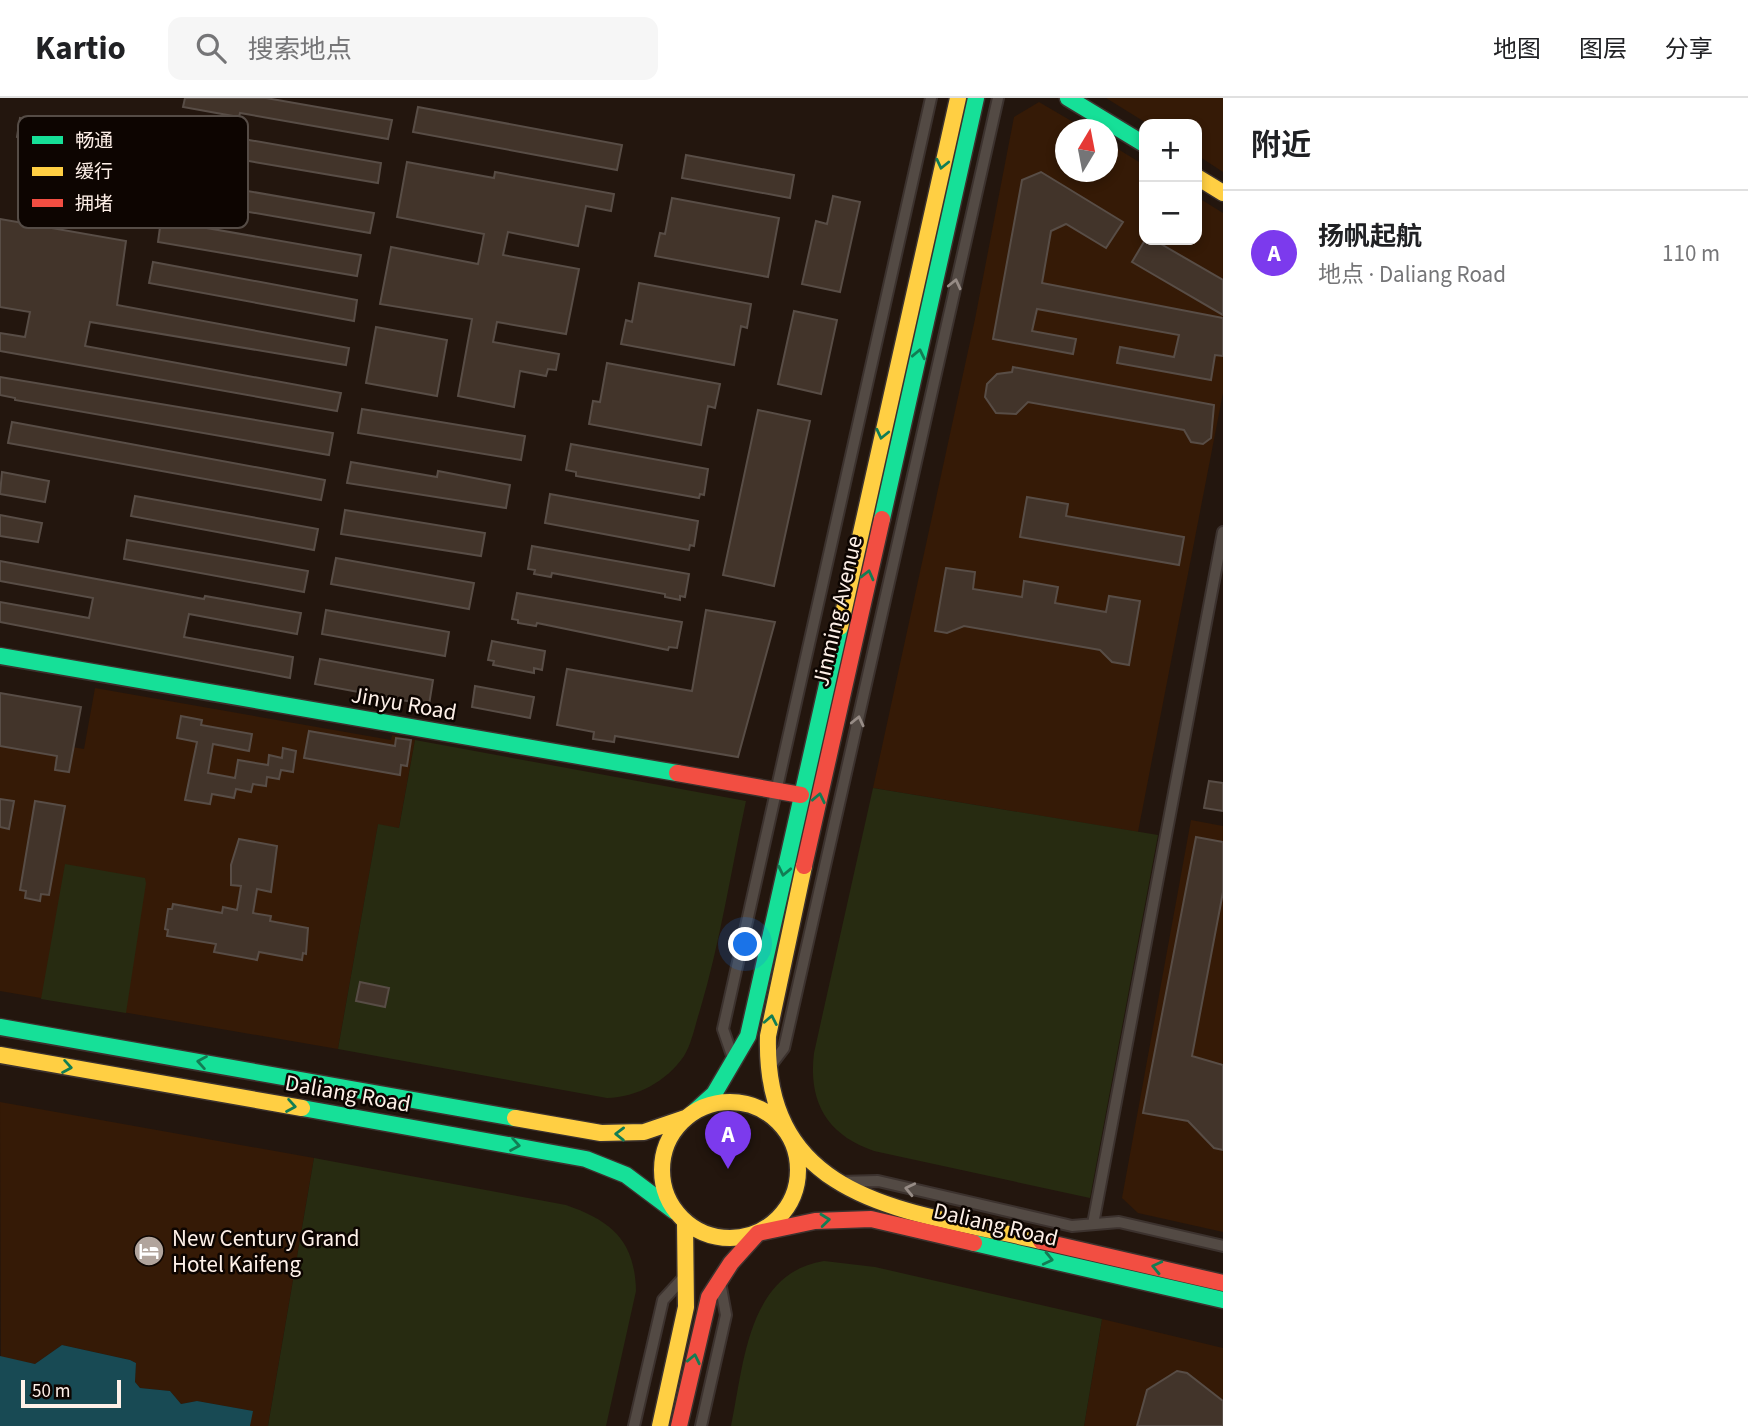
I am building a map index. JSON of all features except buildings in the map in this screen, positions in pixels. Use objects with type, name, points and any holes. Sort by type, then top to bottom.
[{"type":"main road","name":"Jinming Avenue","points":[[690,1115],[714,1094],[748,1036],[958,98]]},
{"type":"main road","name":"Jinming Avenue","points":[[788,1133],[768,1069],[768,1037],[788,937],[976,98]]},
{"type":"main road","points":[[1068,98],[1139,142]]},
{"type":"main road","points":[[1202,180],[1223,193]]},
{"type":"main road","name":"Jinyu Road","points":[[0,656],[801,795]]},
{"type":"main road","name":"Daliang Road","points":[[0,1027],[601,1133],[644,1132],[690,1115]]},
{"type":"main road","name":"Daliang Road","points":[[0,1055],[569,1154],[601,1162],[635,1177],[680,1216]]},
{"type":"main road","points":[[660,1426],[686,1307],[687,1273],[680,1216],[662,1182],[662,1158],[670,1136],[690,1115],[716,1103],[740,1102],[762,1110],[788,1133],[797,1157],[797,1184],[779,1218],[758,1233],[720,1278],[704,1314],[679,1426]]},
{"type":"main road","name":"Daliang Road","points":[[788,1133],[806,1158],[835,1182],[849,1193],[875,1202],[1223,1283]]},
{"type":"main road","points":[[680,1216],[714,1237],[737,1238],[758,1233]]},
{"type":"main road","name":"Daliang Road","points":[[758,1233],[815,1221],[871,1219],[1223,1300]]},
{"type":"street","points":[[735,1062],[723,1028],[931,98]]},
{"type":"street","points":[[768,1069],[784,1048],[998,98]]},
{"type":"street","points":[[1093,1224],[1223,531]]},
{"type":"street","points":[[835,1182],[878,1181],[1072,1226],[1119,1222],[1223,1246]]},
{"type":"street","points":[[634,1426],[663,1300],[687,1273]]},
{"type":"street","points":[[701,1426],[726,1315],[720,1278]]},
{"type":"shaded area","points":[[1106,98],[1223,98],[1223,172],[1202,158],[1202,119],[1140,119]]},
{"type":"shaded area","points":[[1039,102],[1068,119],[1055,119],[1055,182],[1118,182],[1118,149],[1139,162],[1139,245],[1202,245],[1202,200],[1223,213],[1223,393],[1138,832],[873,788],[975,319],[1014,117]]},
{"type":"shaded area","points":[[95,688],[391,740],[392,735],[415,740],[399,828],[378,825],[338,1049],[0,991],[0,735],[84,749]]},
{"type":"shaded area","points":[[1191,820],[1223,826],[1223,1232],[1138,1213],[1122,1198]]},
{"type":"shaded area","name":"New Century Grand Hotel Kaifeng","points":[[0,1102],[314,1158],[268,1426],[250,1426],[252,1411],[197,1401],[181,1404],[170,1391],[140,1388],[135,1382],[136,1363],[130,1360],[62,1345],[35,1364],[1,1358]]},
{"type":"shaded area","points":[[1102,1319],[1223,1348],[1223,1426],[1084,1426]]},
{"type":"green space","points":[[415,740],[746,801],[714,959],[693,1034],[684,1056],[660,1080],[629,1095],[607,1098],[338,1049],[378,824],[399,828]]},
{"type":"green space","points":[[873,788],[1158,835],[1090,1198],[874,1151],[844,1136],[824,1114],[814,1087],[814,1053]]},
{"type":"green space","points":[[65,864],[145,878],[126,1013],[41,999]]},
{"type":"green space","points":[[314,1158],[566,1205],[596,1218],[618,1235],[631,1259],[636,1291],[606,1426],[268,1426]]},
{"type":"green space","points":[[824,1261],[875,1267],[1102,1319],[1084,1426],[731,1426],[746,1350],[764,1302],[779,1283],[798,1269]]},
{"type":"water","points":[[62,1345],[130,1360],[136,1363],[135,1382],[140,1388],[170,1391],[181,1404],[197,1401],[253,1411],[250,1426],[0,1426],[0,1356],[35,1364]]},
{"type":"traffic: fast","points":[[882,519],[976,98]]},
{"type":"traffic: fast","points":[[1068,98],[1139,141]]},
{"type":"traffic: fast","points":[[694,1112],[714,1094],[748,1036],[840,627]]},
{"type":"traffic: fast","points":[[0,656],[677,773]]},
{"type":"traffic: fast","points":[[0,1027],[515,1118]]},
{"type":"traffic: fast","points":[[302,1108],[586,1159],[626,1175],[674,1211]]},
{"type":"traffic: fast","points":[[974,1243],[1223,1300]]},
{"type":"traffic: slow","points":[[840,627],[958,98]]},
{"type":"traffic: slow","points":[[1202,180],[1223,193]]},
{"type":"traffic: slow","points":[[804,866],[768,1036],[773,1092],[791,1136],[819,1168],[855,1191],[897,1208],[1041,1241]]},
{"type":"traffic: slow","points":[[0,1055],[302,1108]]},
{"type":"traffic: slow","points":[[730,1102],[756,1107],[778,1122],[793,1144],[798,1170],[793,1196],[778,1218],[756,1233],[730,1238],[704,1233],[682,1218],[667,1196],[662,1170],[667,1144],[682,1122],[704,1107],[730,1102]]},
{"type":"traffic: slow","points":[[515,1118],[601,1133],[644,1132],[685,1118]]},
{"type":"traffic: slow","points":[[660,1426],[686,1307],[685,1222]]},
{"type":"traffic: jam","points":[[804,866],[882,519]]},
{"type":"traffic: jam","points":[[677,773],[801,795]]},
{"type":"traffic: jam","points":[[679,1426],[709,1297],[731,1263],[758,1233],[815,1221],[871,1219],[974,1243]]},
{"type":"traffic: jam","points":[[1041,1241],[1223,1283]]},
{"type":"place","name":"扬帆起航","points":[[728,1169]]},
{"type":"place","name":"New Century Grand Hotel Kaifeng","points":[[149,1251]]}]
